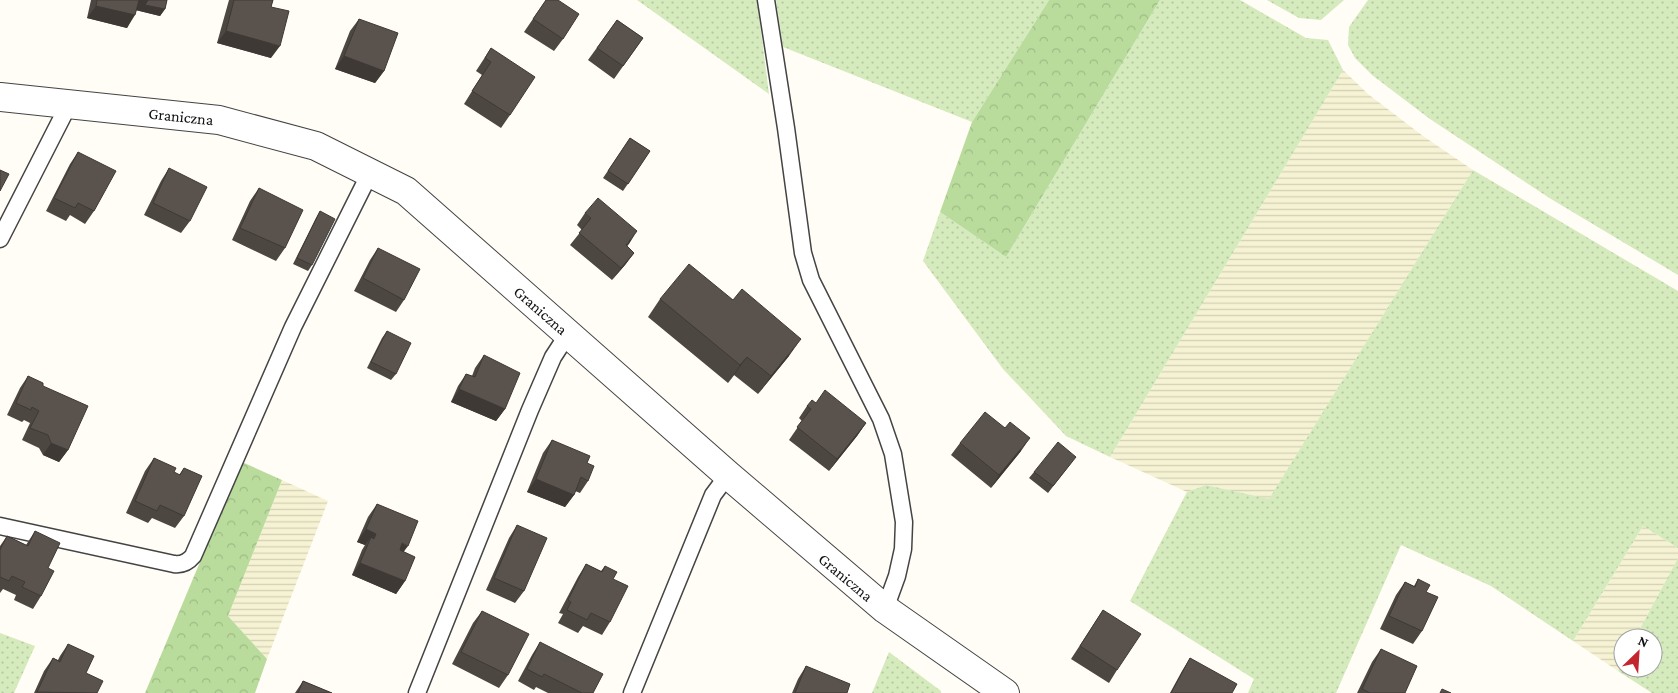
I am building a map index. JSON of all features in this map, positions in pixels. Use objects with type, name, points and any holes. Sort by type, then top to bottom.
[{"type":"street","name":"Graniczna","points":[[0,97],[219,120],[316,146],[406,191],[728,475],[885,609],[1005,693]]},
{"type":"lane","points":[[766,0],[803,253],[811,280],[881,419],[893,454],[904,522],[903,549],[897,576],[885,609]]},
{"type":"lane","points":[[0,239],[69,104]]},
{"type":"lane","points":[[0,526],[174,564],[190,559],[293,327],[370,173]]},
{"type":"lane","points":[[417,693],[530,410],[553,357],[568,334]]},
{"type":"lane","points":[[632,693],[714,495],[728,475]]},
{"type":"shaded area","points":[[1343,70],[1368,94],[1423,136],[1473,170],[1269,500],[1206,485],[1187,492],[1110,457]]},
{"type":"shaded area","points":[[282,480],[328,501],[267,659],[228,616]]},
{"type":"shaded area","points":[[1643,526],[1678,548],[1678,558],[1640,628],[1613,628],[1613,668],[1573,641]]},
{"type":"green space","points":[[637,0],[757,0],[769,94]]},
{"type":"green space","points":[[776,0],[1049,0],[972,122],[783,47]]},
{"type":"green space","points":[[1049,0],[1160,0],[1006,257],[940,212],[972,122]]},
{"type":"green space","points":[[1160,0],[1240,0],[1306,38],[1328,40],[1343,70],[1110,457],[1066,436],[1003,369],[923,261],[940,212],[1006,257]]},
{"type":"green space","points":[[1267,0],[1344,0],[1321,20],[1299,18]]},
{"type":"green space","points":[[1368,0],[1678,0],[1678,275],[1551,199],[1430,119],[1372,75],[1355,58],[1348,45],[1349,27]]},
{"type":"green space","points":[[1473,170],[1678,291],[1678,548],[1643,526],[1573,641],[1491,586],[1401,545],[1336,693],[1248,693],[1254,679],[1130,601],[1187,492],[1206,485],[1269,499]]},
{"type":"green space","points":[[242,462],[282,480],[228,616],[267,659],[255,693],[145,693]]},
{"type":"green space","points":[[1678,558],[1678,693],[1652,693],[1629,678],[1663,678],[1663,628],[1640,628]]},
{"type":"green space","points":[[0,633],[35,646],[14,693],[0,693]]},
{"type":"green space","points":[[889,652],[941,691],[941,693],[872,693]]},
{"type":"building","points":[[97,0],[139,0],[135,15],[96,6]]},
{"type":"building","points":[[148,0],[167,0],[165,9],[145,5]]},
{"type":"building","points":[[234,0],[273,0],[271,7],[289,11],[280,46],[226,31]]},
{"type":"building","points":[[546,0],[558,0],[579,14],[563,39],[533,19]]},
{"type":"building","points":[[359,19],[398,33],[384,71],[344,56]]},
{"type":"building","points":[[617,20],[643,38],[623,66],[597,48]]},
{"type":"building","points":[[491,48],[535,77],[510,115],[472,91],[491,62],[485,58]]},
{"type":"building","points":[[630,138],[650,151],[628,184],[608,171]]},
{"type":"building","points":[[78,152],[116,171],[94,211],[78,203],[75,208],[54,198]]},
{"type":"building","points":[[169,168],[207,187],[190,221],[153,203]]},
{"type":"building","points":[[0,170],[9,174],[0,191]]},
{"type":"building","points":[[259,188],[303,210],[285,248],[240,228]]},
{"type":"building","points":[[598,198],[637,231],[626,245],[634,253],[621,268],[579,233],[591,218],[585,213]]},
{"type":"building","points":[[320,211],[335,219],[312,265],[297,258]]},
{"type":"building","points":[[378,248],[420,269],[404,300],[363,278]]},
{"type":"building","points":[[689,264],[733,300],[742,289],[801,339],[771,376],[747,357],[740,365],[660,299]]},
{"type":"building","points":[[387,331],[411,343],[396,374],[371,362]]},
{"type":"building","points":[[484,355],[520,373],[505,409],[459,389],[466,374],[475,377]]},
{"type":"building","points":[[28,376],[43,383],[43,386],[88,406],[68,450],[51,443],[48,435],[30,428],[39,411],[32,407],[31,410],[16,403]]},
{"type":"building","points":[[825,390],[866,423],[837,459],[797,427],[811,409],[807,406],[812,400],[816,403]]},
{"type":"building","points":[[985,412],[1005,428],[1010,422],[1030,438],[999,475],[960,443]]},
{"type":"building","points":[[552,440],[590,456],[587,463],[594,466],[588,481],[581,477],[574,495],[536,479]]},
{"type":"building","points":[[1058,442],[1076,457],[1053,486],[1034,472]]},
{"type":"building","points":[[154,458],[176,468],[174,472],[180,475],[184,468],[202,476],[184,516],[160,505],[157,511],[135,501]]},
{"type":"building","points":[[377,504],[418,521],[408,546],[402,543],[400,550],[415,557],[405,581],[360,563],[371,537],[374,539],[376,534],[366,529]]},
{"type":"building","points":[[517,525],[547,538],[524,591],[494,578]]},
{"type":"building","points":[[35,531],[60,543],[48,568],[54,571],[41,596],[22,587],[25,582],[12,576],[9,581],[0,577],[0,550],[7,536],[28,546]]},
{"type":"building","points":[[586,564],[602,572],[605,566],[617,572],[613,579],[628,586],[610,622],[591,613],[587,620],[567,610],[571,602],[568,600]]},
{"type":"building","points":[[1418,579],[1430,585],[1426,592],[1438,597],[1422,631],[1389,616],[1405,582],[1415,587]]},
{"type":"building","points":[[1103,610],[1141,634],[1117,670],[1080,646]]},
{"type":"building","points":[[482,611],[529,634],[508,675],[461,652]]},
{"type":"building","points":[[540,642],[603,674],[593,693],[582,693],[544,674],[542,677],[527,669]]},
{"type":"building","points":[[68,644],[94,656],[86,673],[103,681],[97,693],[37,692],[53,658],[60,662]]},
{"type":"building","points":[[1381,649],[1417,666],[1405,693],[1370,693],[1362,689]]},
{"type":"building","points":[[1190,658],[1237,684],[1232,693],[1171,693]]},
{"type":"building","points":[[806,666],[850,684],[847,693],[795,693]]},
{"type":"building","points":[[303,681],[332,693],[298,693]]},
{"type":"building","points":[[1442,689],[1451,693],[1440,693]]}]
